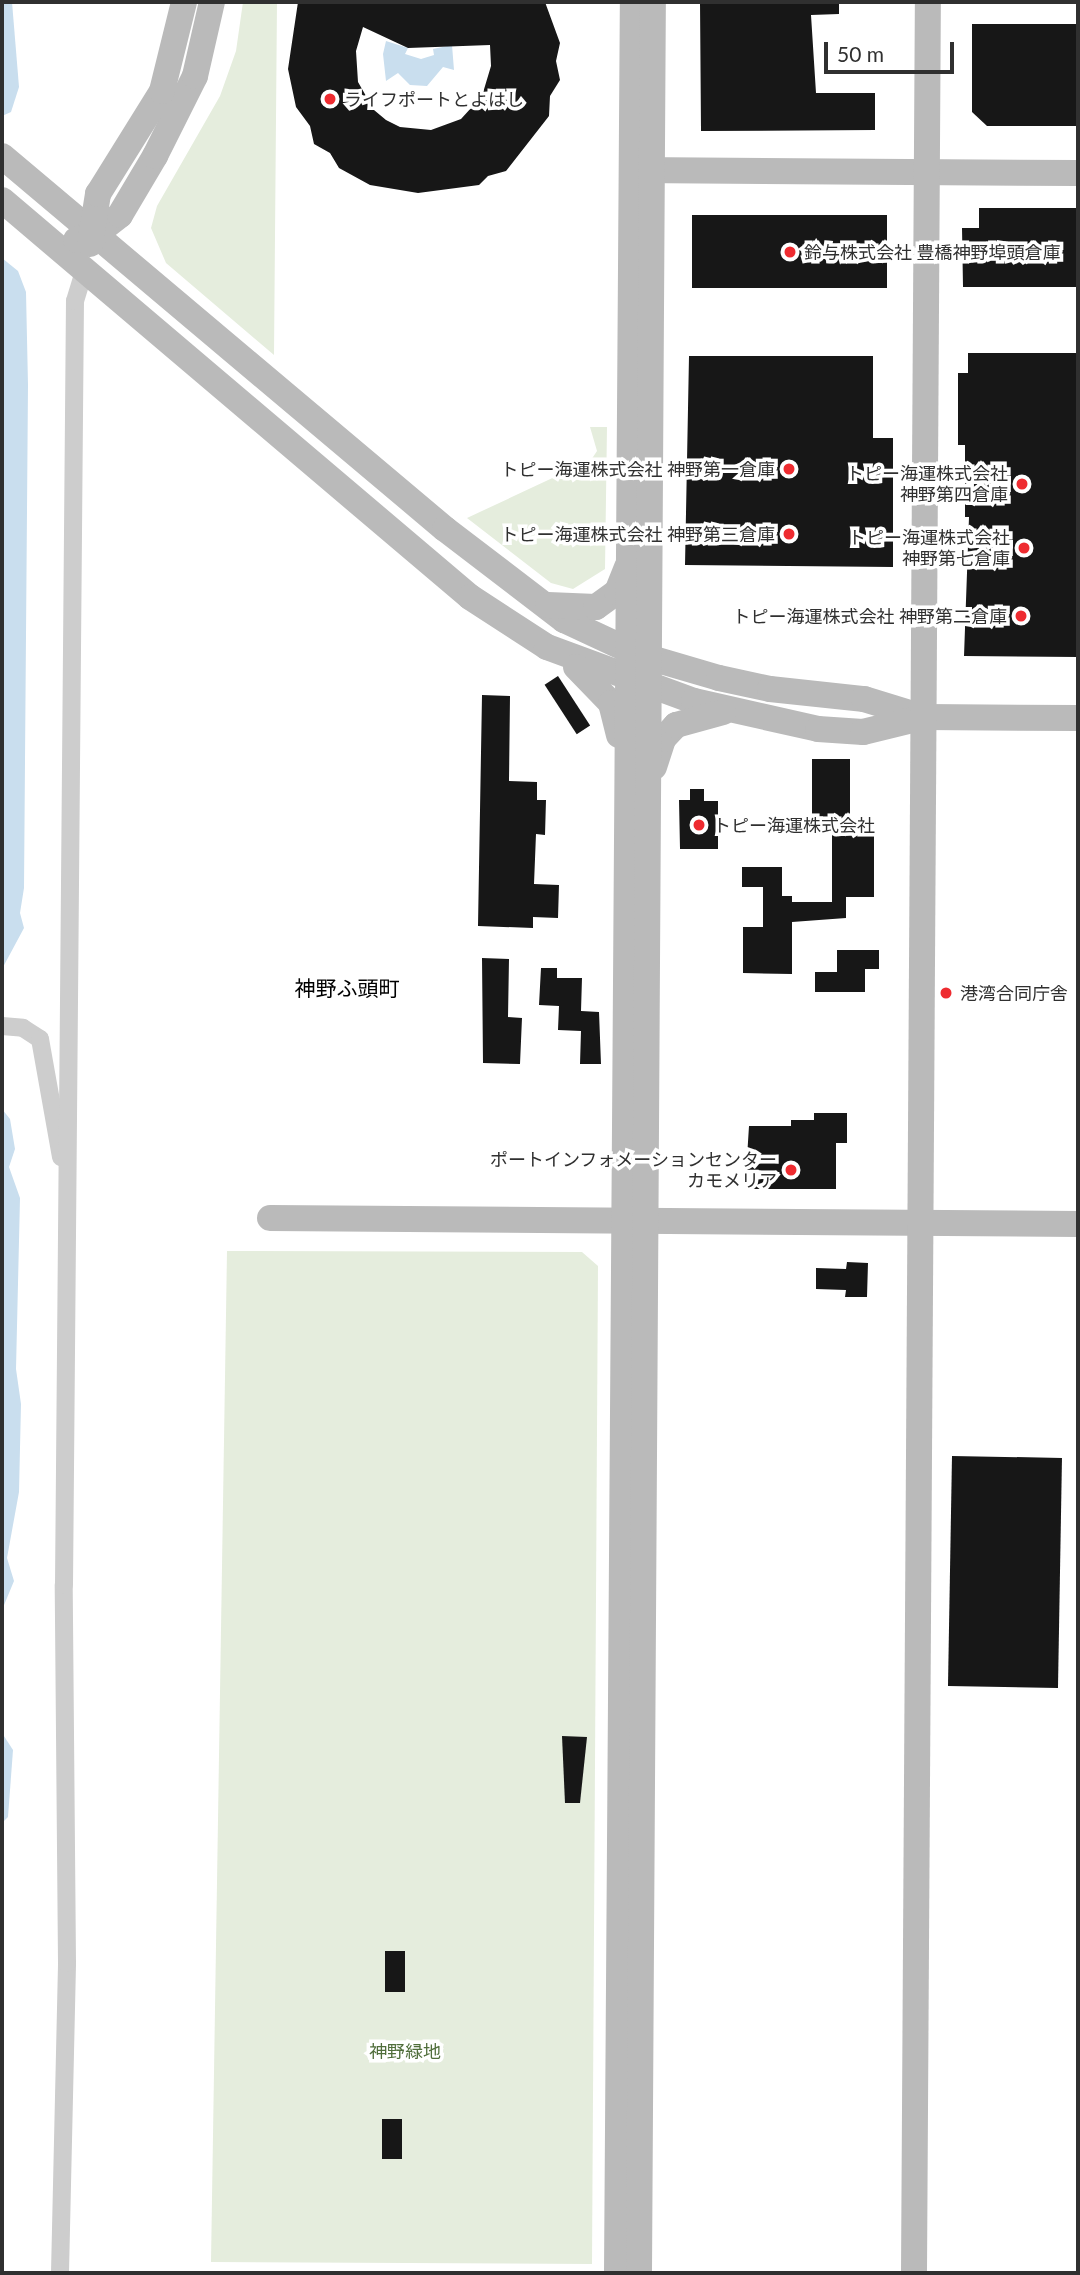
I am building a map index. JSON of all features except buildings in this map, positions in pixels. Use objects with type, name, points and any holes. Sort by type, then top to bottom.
[{"type":"street","points":[[60,2273],[68,1963],[64,1585],[75,301],[85,268],[98,194],[162,91],[184,2]]},
{"type":"street","points":[[46,236],[76,240],[92,234],[120,215],[177,117],[195,76],[212,2]]},
{"type":"street","points":[[633,2],[642,170],[635,1218],[639,2273]]},
{"type":"street","points":[[642,170],[653,2]]},
{"type":"street","points":[[914,2273],[928,2]]},
{"type":"street","points":[[43,190],[68,192],[86,183],[162,91]]},
{"type":"street","points":[[2,156],[92,234],[539,604],[639,654],[719,678],[770,689],[864,699],[925,717]]},
{"type":"street","points":[[642,170],[927,169],[1078,173]]},
{"type":"street","points":[[2,200],[470,597],[594,680],[611,703],[637,787]]},
{"type":"street","points":[[92,234],[127,304]]},
{"type":"street","points":[[539,604],[583,609],[606,601],[640,553]]},
{"type":"street","points":[[640,553],[664,634],[687,662],[719,678]]},
{"type":"street","points":[[547,647],[638,682],[728,711],[818,729],[863,732],[925,717],[1078,718]]},
{"type":"street","points":[[637,787],[663,739],[676,724],[728,711]]},
{"type":"street","points":[[2,1026],[23,1028],[40,1039],[68,1195]]},
{"type":"street","points":[[270,1218],[635,1218],[1078,1224]]},
{"type":"street","points":[[617,2273],[635,1218]]},
{"type":"green space","points":[[243,2],[277,2],[274,355],[166,263],[151,228],[157,206],[220,96],[236,51]]},
{"type":"green space","points":[[590,427],[607,427],[605,569],[573,589],[551,583],[467,518],[591,460],[597,451]]},
{"type":"green space","name":"神野緑地","points":[[227,1251],[582,1252],[598,1266],[592,2264],[211,2262]]},
{"type":"water","points":[[2,2],[12,2],[19,87],[11,112],[2,116]]},
{"type":"water","points":[[386,41],[408,48],[405,54],[421,59],[434,55],[433,49],[452,45],[454,70],[443,67],[427,86],[410,85],[398,73],[386,81],[383,54]]},
{"type":"water","points":[[2,258],[18,271],[26,292],[28,385],[24,888],[20,913],[24,928],[2,969]]},
{"type":"water","points":[[2,1109],[10,1119],[15,1149],[9,1167],[20,1198],[16,1369],[21,1404],[19,1492],[7,1558],[14,1581],[2,1610]]},
{"type":"water","points":[[2,1733],[13,1750],[8,1817],[2,1823]]},
{"type":"place","name":"ライフポートとよはし","points":[[330,99]]},
{"type":"place","name":"鈴与株式会社 豊橋神野埠頭倉庫","points":[[790,252]]},
{"type":"place","name":"トピー海運株式会社 神野第一倉庫","points":[[789,469]]},
{"type":"place","name":"トピー海運株式会社 神野第四倉庫","points":[[1022,484]]},
{"type":"place","name":"トピー海運株式会社 神野第三倉庫","points":[[789,534]]},
{"type":"place","name":"トピー海運株式会社 神野第七倉庫","points":[[1024,548]]},
{"type":"place","name":"トピー海運株式会社 神野第二倉庫","points":[[1021,616]]},
{"type":"place","name":"トピー海運株式会社","points":[[699,825]]},
{"type":"place","name":"港湾合同庁舎","points":[[946,993]]},
{"type":"place","name":"ポートインフォメーションセンター カモメリア","points":[[791,1170]]},
{"type":"district","name":"神野ふ頭町","points":[[347,988]]}]
